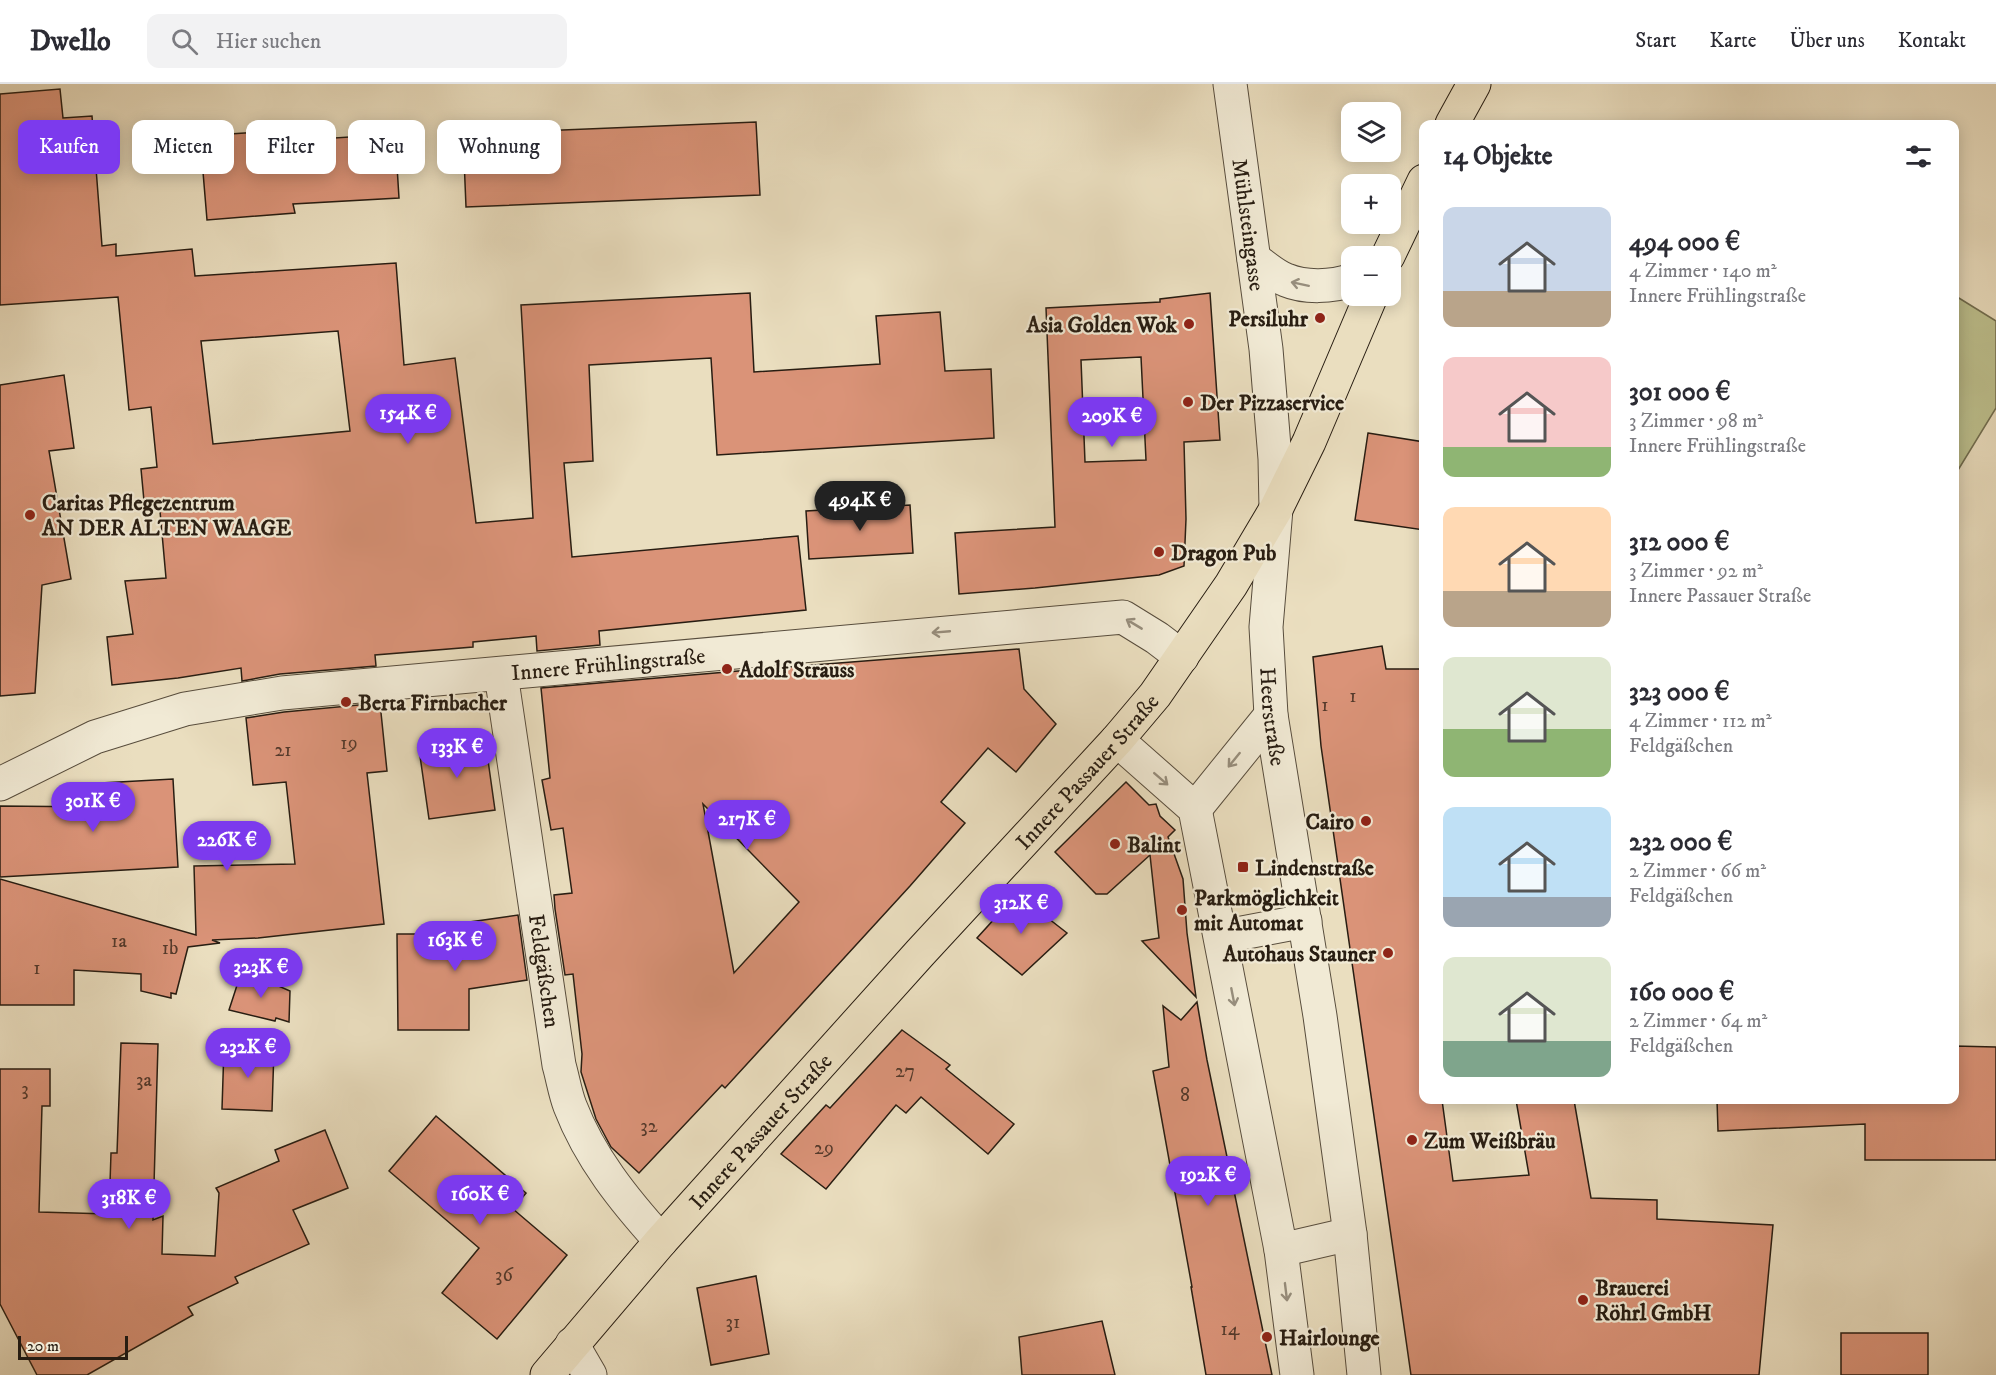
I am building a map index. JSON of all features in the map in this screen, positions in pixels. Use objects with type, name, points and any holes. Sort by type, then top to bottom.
[{"type":"main road","points":[[1454,120],[1474,84]]},
{"type":"main road","points":[[1393,246],[1419,191]]},
{"type":"main road","name":"Innere Passauer Straße","points":[[547,1375],[661,1241],[912,962],[1117,740],[1155,695],[1231,585],[1276,509],[1309,442],[1367,306]]},
{"type":"street","name":"Mühlsteingasse","points":[[1230,84],[1266,349],[1275,459],[1276,509]]},
{"type":"street","points":[[1254,259],[1285,280],[1309,286],[1341,282]]},
{"type":"street","name":"Heerstraße","points":[[1276,509],[1266,627],[1271,715],[1320,1016],[1350,1234],[1364,1375]]},
{"type":"street","name":"Innere Frühlingstraße","points":[[0,784],[95,737],[185,709],[282,693],[1123,617],[1182,657]]},
{"type":"street","name":"Feldgäßchen","points":[[501,674],[559,1065],[569,1104],[600,1166],[661,1241]]},
{"type":"street","points":[[1195,809],[1271,715]]},
{"type":"street","points":[[1117,740],[1195,809],[1281,1250],[1297,1375]]},
{"type":"street","points":[[1221,937],[1305,921]]},
{"type":"street","points":[[1281,1250],[1350,1234]]},
{"type":"street","points":[[572,1344],[590,1375]]},
{"type":"green space","points":[[1959,298],[1996,321],[1996,408],[1959,468]]},
{"type":"building","points":[[60,89],[63,118],[92,116],[92,120],[18,120],[18,174],[96,174],[102,246],[116,244],[116,256],[192,249],[195,276],[396,263],[404,365],[455,358],[476,523],[533,518],[521,305],[750,293],[754,372],[880,364],[876,316],[940,312],[945,371],[991,369],[994,438],[717,455],[711,358],[589,365],[593,461],[564,463],[572,557],[798,536],[806,610],[599,631],[600,645],[537,651],[536,636],[473,642],[473,647],[375,655],[376,666],[280,674],[242,681],[241,668],[112,685],[107,637],[133,634],[125,581],[166,578],[159,500],[144,501],[141,469],[157,467],[151,407],[129,410],[118,297],[0,305],[0,94]],"holes":[[[338,331],[350,431],[213,444],[201,341]]]},
{"type":"building","points":[[756,122],[760,195],[466,207],[465,174],[561,174],[561,130]]},
{"type":"building","points":[[246,133],[246,174],[336,174],[336,138],[348,137],[348,174],[398,174],[399,198],[293,204],[295,213],[207,220],[203,174],[234,174],[234,134]]},
{"type":"building","points":[[1210,293],[1220,440],[1184,442],[1186,519],[1184,566],[1159,575],[959,594],[955,533],[1055,527],[1046,308],[1160,302],[1160,299]],"holes":[[[1141,357],[1146,460],[1085,462],[1081,360]]]},
{"type":"building","name":"Caritas Pflegezentrum AN DER ALTEN WAAGE","points":[[64,375],[74,448],[49,451],[71,579],[42,585],[35,693],[0,696],[0,385]]},
{"type":"building","points":[[1368,433],[1419,441],[1419,529],[1355,520]]},
{"type":"building","points":[[910,505],[913,553],[809,559],[806,511]]},
{"type":"building","points":[[1382,646],[1386,669],[1419,669],[1419,1104],[1443,1104],[1453,1181],[1529,1175],[1517,1104],[1575,1104],[1591,1198],[1657,1200],[1657,1219],[1773,1225],[1759,1375],[1411,1375],[1321,746],[1313,657]]},
{"type":"building","points":[[1019,649],[1024,689],[1056,724],[1016,772],[988,748],[941,802],[965,823],[725,1088],[722,1085],[639,1173],[611,1147],[596,1119],[581,1072],[582,1054],[573,974],[565,975],[554,895],[572,893],[563,828],[551,830],[542,780],[550,778],[541,688]],"holes":[[[703,804],[799,902],[734,973]]]},
{"type":"building","points":[[380,703],[387,771],[367,773],[384,924],[258,938],[212,940],[220,943],[188,947],[176,994],[171,993],[171,998],[141,991],[141,974],[74,970],[74,1005],[0,1005],[0,879],[196,935],[194,866],[295,864],[286,782],[253,785],[246,718]]},
{"type":"building","points":[[485,739],[495,810],[429,819],[419,749]]},
{"type":"building","points":[[173,779],[178,867],[0,877],[0,806],[103,807],[101,783]]},
{"type":"building","points":[[1126,782],[1149,805],[1156,804],[1160,816],[1175,830],[1168,837],[1183,879],[1187,933],[1196,997],[1142,941],[1159,938],[1150,855],[1107,894],[1096,894],[1055,852]]},
{"type":"building","points":[[1017,894],[1067,933],[1022,975],[977,938]]},
{"type":"building","points":[[518,915],[527,980],[469,989],[469,1030],[398,1030],[397,934],[472,934],[470,922]]},
{"type":"building","points":[[242,970],[290,991],[289,1022],[229,1010]]},
{"type":"building","points":[[1197,1002],[1272,1375],[1206,1375],[1153,1071],[1169,1067],[1163,1006],[1181,1020]]},
{"type":"building","points":[[902,1030],[950,1065],[946,1069],[1014,1124],[988,1154],[921,1097],[906,1113],[896,1105],[826,1189],[781,1154],[826,1105],[830,1108]]},
{"type":"building","points":[[121,1043],[158,1044],[153,1220],[163,1216],[162,1254],[215,1256],[219,1193],[216,1188],[279,1161],[275,1150],[325,1130],[348,1188],[293,1210],[309,1244],[235,1277],[238,1283],[188,1307],[193,1315],[87,1375],[37,1375],[0,1304],[0,1069],[50,1069],[50,1106],[42,1106],[39,1212],[109,1214],[111,1153],[117,1153]]},
{"type":"building","points":[[1959,1046],[1996,1047],[1996,1160],[1865,1160],[1865,1124],[1718,1131],[1717,1104],[1959,1104]]},
{"type":"building","points":[[224,1047],[274,1049],[272,1111],[222,1109]]},
{"type":"building","points":[[436,1116],[526,1193],[513,1209],[567,1255],[497,1339],[442,1293],[479,1248],[389,1171]]},
{"type":"building","points":[[756,1276],[769,1354],[711,1365],[697,1288]]},
{"type":"building","points":[[1102,1321],[1115,1375],[1022,1375],[1019,1337]]},
{"type":"building","points":[[1841,1333],[1928,1333],[1928,1375],[1841,1375]]},
{"type":"place","name":"Persiluhr","points":[[1320,318]]},
{"type":"place","name":"Asia Golden Wok","points":[[1189,324]]},
{"type":"place","name":"Der Pizzaservice","points":[[1188,402]]},
{"type":"place","name":"Caritas Pflegezentrum AN DER ALTEN WAAGE","points":[[30,515]]},
{"type":"place","name":"Dragon Pub","points":[[1159,552]]},
{"type":"place","name":"Adolf Strauss","points":[[727,669]]},
{"type":"place","name":"Berta Firnbacher","points":[[346,702]]},
{"type":"place","name":"Cairo","points":[[1366,821]]},
{"type":"place","name":"Balint","points":[[1115,844]]},
{"type":"place","name":"Lindenstraße","points":[[1243,867]]},
{"type":"place","name":"Parkmöglichkeit mit Automat","points":[[1182,910]]},
{"type":"place","name":"Autohaus Stauner","points":[[1388,953]]},
{"type":"place","name":"Zum Weißbräu","points":[[1412,1140]]},
{"type":"place","name":"Brauerei Röhrl GmbH","points":[[1583,1300]]},
{"type":"place","name":"Hairlounge","points":[[1267,1337]]}]
